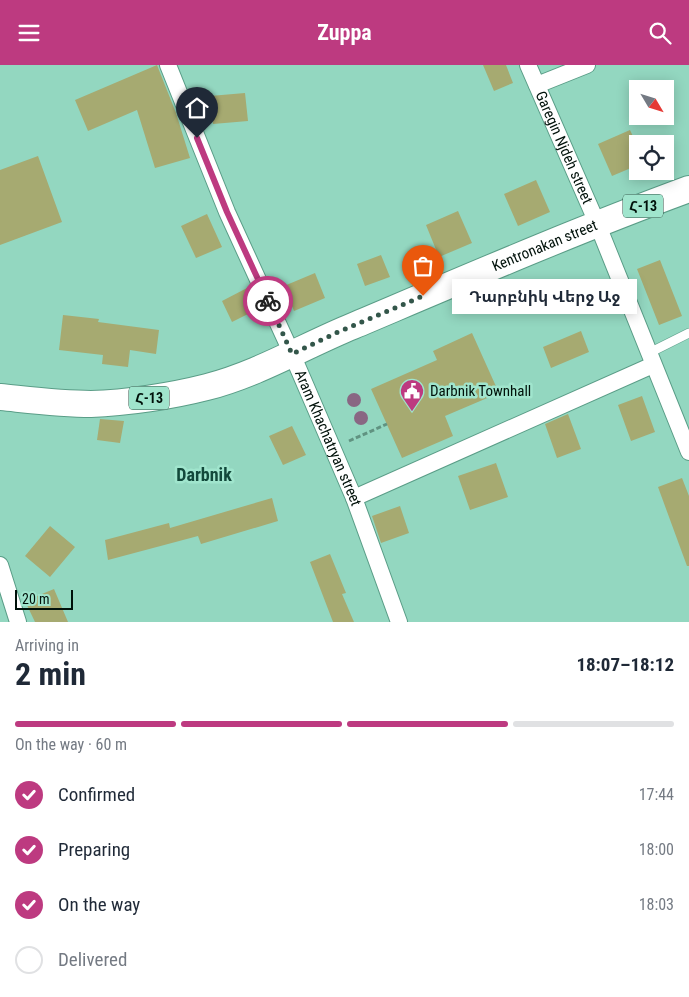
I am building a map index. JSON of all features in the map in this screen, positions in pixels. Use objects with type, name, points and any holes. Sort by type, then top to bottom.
[{"type":"main road","name":"Kentronakan street","points":[[0,397],[90,404],[166,395],[215,385],[292,354],[345,329],[597,223],[689,189]]},
{"type":"street","name":"Aram Khachatryan street","points":[[168,65],[227,212],[292,354],[354,498],[399,622]]},
{"type":"street","name":"Garegin Njdeh street","points":[[528,65],[597,223],[689,452]]},
{"type":"street","points":[[537,85],[587,65]]},
{"type":"street","points":[[354,498],[651,359]]},
{"type":"street","points":[[0,565],[18,622]]},
{"type":"lane","points":[[651,359],[689,333]]},
{"type":"path","points":[[333,449],[387,424]]},
{"type":"building","points":[[157,65],[176,113],[190,158],[155,168],[137,110],[88,131],[75,100]]},
{"type":"building","points":[[483,65],[506,65],[513,83],[494,91]]},
{"type":"building","points":[[245,93],[248,121],[213,124],[210,96]]},
{"type":"building","points":[[630,130],[632,135],[629,135],[629,169],[612,176],[598,144]]},
{"type":"building","points":[[38,156],[62,222],[0,245],[0,170]]},
{"type":"building","points":[[536,180],[550,212],[518,226],[504,194]]},
{"type":"building","points":[[458,211],[472,243],[439,257],[426,225]]},
{"type":"building","points":[[207,214],[222,247],[196,258],[181,226]]},
{"type":"building","points":[[381,255],[390,277],[365,286],[357,264]]},
{"type":"building","points":[[660,260],[682,316],[659,325],[637,269]]},
{"type":"building","points":[[315,273],[325,298],[294,311],[284,286]]},
{"type":"building","points":[[247,288],[258,309],[232,322],[222,301]]},
{"type":"building","points":[[63,315],[99,319],[98,322],[159,330],[156,354],[130,350],[128,367],[102,364],[103,355],[59,350]]},
{"type":"building","points":[[581,331],[589,352],[551,368],[543,347]]},
{"type":"building","points":[[472,333],[499,393],[445,416],[453,436],[402,458],[371,389],[437,360],[433,351]]},
{"type":"building","points":[[642,396],[655,432],[631,441],[618,405]]},
{"type":"building","points":[[568,414],[581,449],[557,458],[545,424]]},
{"type":"building","points":[[100,419],[124,421],[120,443],[97,440]]},
{"type":"building","points":[[292,426],[306,455],[283,465],[269,436]]},
{"type":"building","points":[[496,463],[508,497],[470,510],[458,476]]},
{"type":"building","points":[[682,478],[689,496],[689,566],[687,566],[658,487]]},
{"type":"building","points":[[272,498],[278,521],[201,544],[198,536],[108,560],[105,540],[169,523],[170,528]]},
{"type":"building","points":[[400,506],[409,533],[381,543],[372,516]]},
{"type":"building","points":[[50,526],[75,547],[50,577],[25,556]]},
{"type":"building","points":[[330,554],[346,593],[342,594],[354,622],[333,622],[310,562]]},
{"type":"building","points":[[54,589],[68,622],[35,622],[25,601]]},
{"type":"way so far","points":[[268,301],[292,354],[423,296]]},
{"type":"place","name":"Դարբնիկ Վերջ Աջ","points":[[423,296]]},
{"type":"place","name":"Darbnik Townhall","points":[[412,412]]},
{"type":"district","name":"Darbnik","points":[[204,475]]},
{"type":"route","points":[[197,138],[227,212],[268,301]]}]
